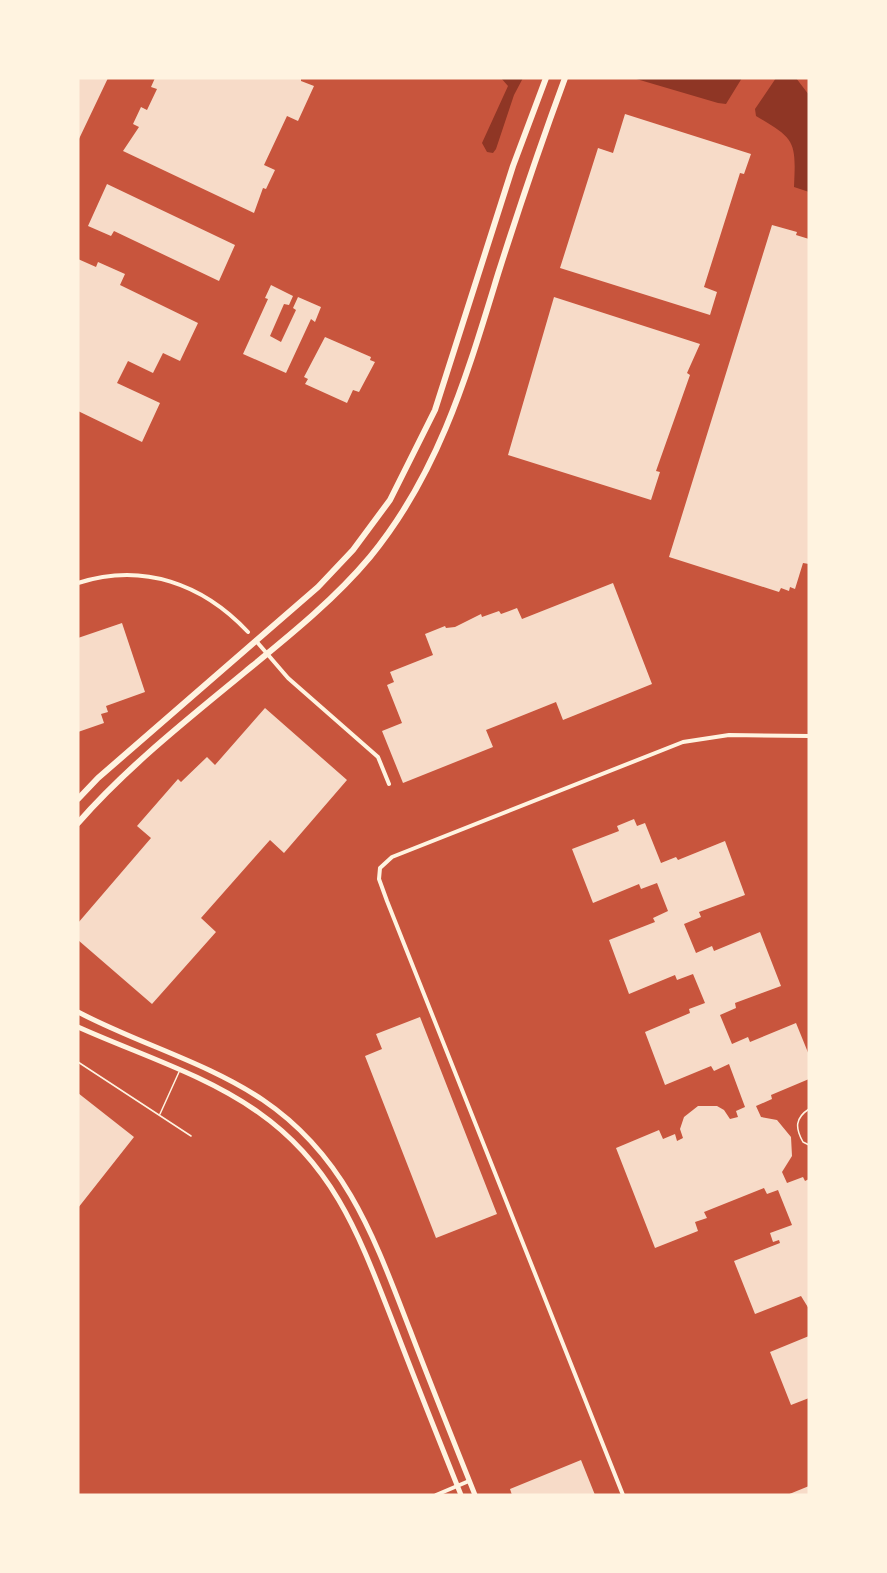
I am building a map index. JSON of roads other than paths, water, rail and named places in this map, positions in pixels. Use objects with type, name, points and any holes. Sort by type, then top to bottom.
[{"type":"main road","points":[[78,799],[111,766],[318,587],[346,558],[390,500],[410,465],[435,410],[513,166],[546,78]]},
{"type":"main road","points":[[78,823],[113,786],[334,595],[371,556],[409,502],[435,455],[460,398],[524,191],[565,78]]},
{"type":"main road","points":[[78,1012],[210,1070],[247,1090],[283,1115],[329,1161],[354,1197],[376,1243],[475,1495]]},
{"type":"main road","points":[[78,1027],[222,1090],[258,1112],[298,1146],[332,1186],[365,1248],[461,1495]]},
{"type":"street","points":[[78,583],[124,575],[160,578],[204,595],[223,608],[248,632]]},
{"type":"street","points":[[257,642],[288,678],[378,757],[389,784]]},
{"type":"street","points":[[623,1495],[387,901],[379,879],[380,868],[392,857],[683,742],[729,735],[809,736]]},
{"type":"street","points":[[436,1495],[469,1481]]},
{"type":"lane","points":[[78,1062],[191,1136]]},
{"type":"lane","points":[[160,1115],[179,1071]]},
{"type":"lane","points":[[809,1109],[800,1117],[796,1125],[803,1142],[809,1145]]}]
